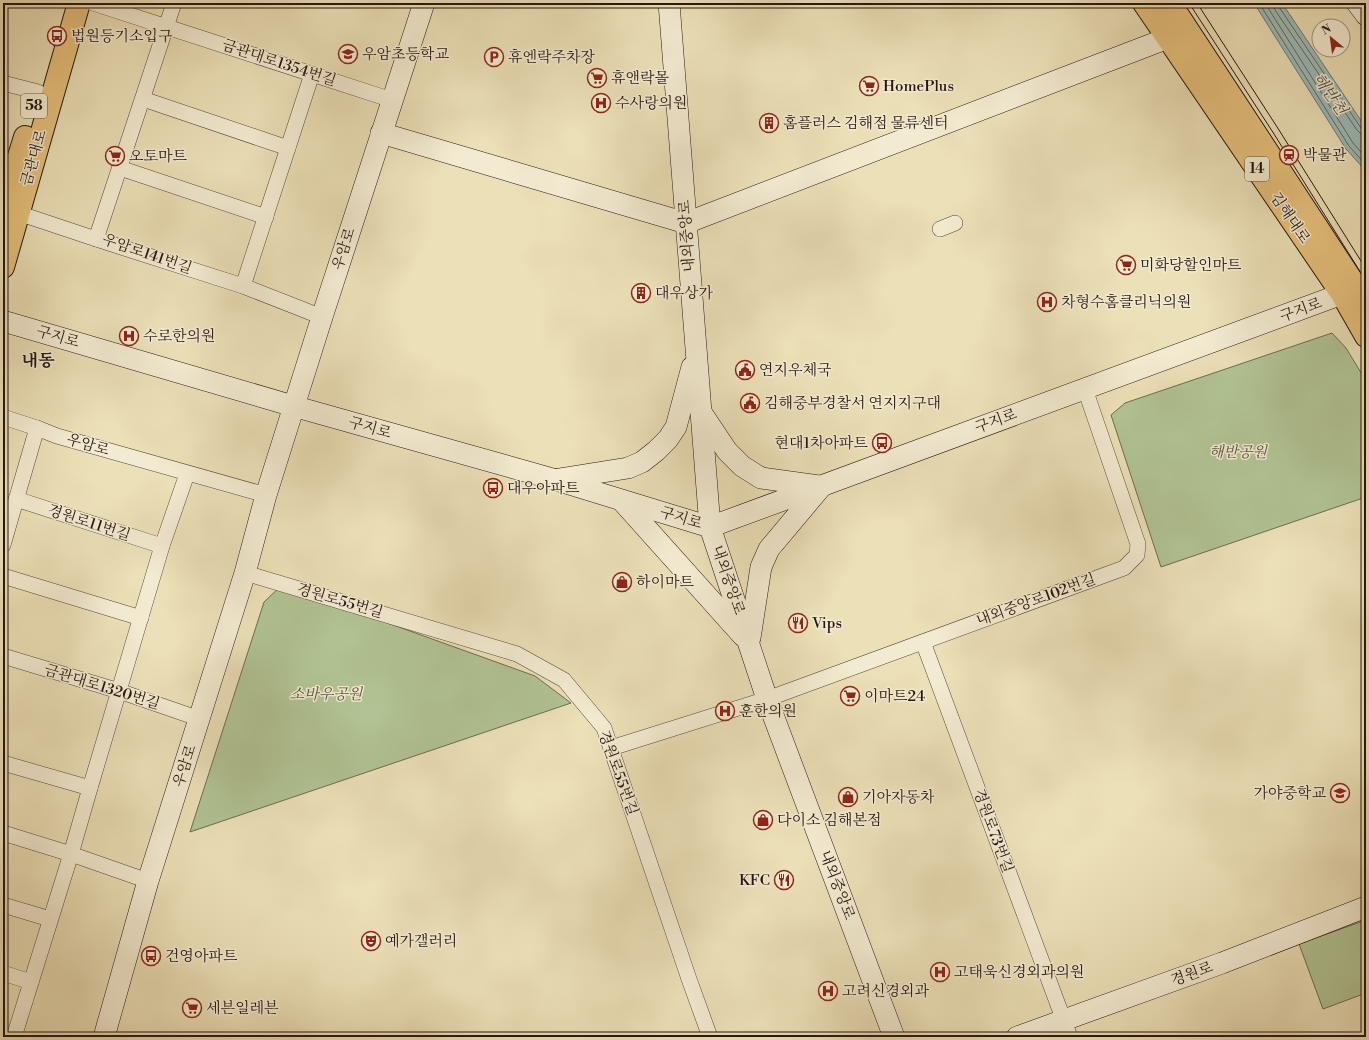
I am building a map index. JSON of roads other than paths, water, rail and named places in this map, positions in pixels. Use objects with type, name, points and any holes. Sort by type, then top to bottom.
[{"type":"main road","name":"금관대로","points":[[3,267],[7,207],[63,3]]},
{"type":"main road","name":"금관대로","points":[[7,207],[79,3]]},
{"type":"main road","name":"김해대로","points":[[1144,3],[1168,38],[1358,292]]},
{"type":"main road","name":"김해대로","points":[[1170,3],[1358,292],[1366,336]]},
{"type":"street","name":"금관대로1354번길","points":[[93,3],[392,100]]},
{"type":"street","points":[[167,26],[174,3]]},
{"type":"street","name":"우암로","points":[[104,1037],[148,881],[245,573],[266,495],[293,406],[424,3]]},
{"type":"street","name":"내외중앙로","points":[[669,3],[710,527],[767,699],[894,1037]]},
{"type":"street","points":[[1357,3],[1366,15]]},
{"type":"street","name":"우암로141번길","points":[[167,26],[96,239],[243,286],[322,317]]},
{"type":"street","points":[[382,133],[686,223],[1168,38]]},
{"type":"street","points":[[243,286],[312,74]]},
{"type":"street","points":[[3,83],[38,92]]},
{"type":"street","points":[[143,99],[288,148]]},
{"type":"street","points":[[120,168],[266,217]]},
{"type":"street","points":[[7,207],[96,239]]},
{"type":"street","points":[[940,229],[955,223]]},
{"type":"street","name":"구지로","points":[[3,321],[622,500],[710,527],[1085,389],[1358,292]]},
{"type":"street","points":[[553,480],[628,468],[642,462],[656,451],[668,439],[676,427],[696,353]]},
{"type":"street","name":"내외중앙로102번길","points":[[611,748],[767,699],[1124,568],[1137,555],[1138,544],[1085,389]]},
{"type":"street","points":[[701,412],[727,451],[742,466],[761,478],[822,486]]},
{"type":"street","name":"우암로","points":[[3,417],[57,436],[187,474],[266,495]]},
{"type":"street","points":[[3,545],[37,428]]},
{"type":"street","points":[[14,1037],[71,854],[162,546],[187,474]]},
{"type":"street","points":[[749,643],[761,567],[769,549],[822,486]]},
{"type":"street","name":"경원로11번길","points":[[16,500],[162,546]]},
{"type":"street","points":[[622,500],[749,643]]},
{"type":"street","name":"경원로55번길","points":[[245,573],[518,654],[564,680],[604,728],[710,1037]]},
{"type":"street","points":[[3,576],[141,618]]},
{"type":"street","name":"경원로73번길","points":[[923,642],[1067,1029]]},
{"type":"street","name":"금관대로1320번길","points":[[3,656],[119,691],[200,719]]},
{"type":"street","points":[[3,763],[90,788]]},
{"type":"street","points":[[3,833],[71,854],[148,881]]},
{"type":"street","points":[[3,905],[50,919]]},
{"type":"street","name":"경원로","points":[[1017,1037],[1067,1029],[1228,960],[1366,907]]},
{"type":"street","points":[[3,973],[31,982]]},
{"type":"water","name":"해반천","points":[[1254,3],[1282,3],[1311,46],[1311,58],[1319,58],[1366,128],[1366,171],[1346,149]]},
{"type":"tram line","points":[[1189,3],[1274,134],[1366,281]]},
{"type":"tram line","points":[[1197,3],[1366,269]]},
{"type":"place","name":"법원등기소입구","points":[[57,36]]},
{"type":"place","name":"우암초등학교","points":[[348,54]]},
{"type":"place","name":"휴엔락주차장","points":[[494,57]]},
{"type":"place","name":"휴앤락몰","points":[[597,78]]},
{"type":"place","name":"HomePlus","points":[[869,86]]},
{"type":"place","name":"수사랑의원","points":[[601,103]]},
{"type":"place","name":"홈플러스 김해점 물류센터","points":[[769,123]]},
{"type":"place","name":"박물관","points":[[1289,155]]},
{"type":"place","name":"오토마트","points":[[115,156]]},
{"type":"place","name":"미화당할인마트","points":[[1126,265]]},
{"type":"place","name":"대우상가","points":[[641,293]]},
{"type":"place","name":"차형수홈클리닉의원","points":[[1047,302]]},
{"type":"place","name":"수로한의원","points":[[129,336]]},
{"type":"place","name":"연지우체국","points":[[745,370]]},
{"type":"place","name":"김해중부경찰서 연지지구대","points":[[750,403]]},
{"type":"place","name":"현대1차아파트","points":[[882,443]]},
{"type":"place","name":"대우아파트","points":[[493,488]]},
{"type":"place","name":"하이마트","points":[[622,582]]},
{"type":"place","name":"Vips","points":[[798,623]]},
{"type":"place","name":"이마트24","points":[[850,696]]},
{"type":"place","name":"훈한의원","points":[[725,711]]},
{"type":"place","name":"가야중학교","points":[[1340,793]]},
{"type":"place","name":"기아자동차","points":[[848,797]]},
{"type":"place","name":"다이소 김해본점","points":[[763,820]]},
{"type":"place","name":"KFC","points":[[784,880]]},
{"type":"place","name":"예가갤러리","points":[[371,941]]},
{"type":"place","name":"건영아파트","points":[[151,956]]},
{"type":"place","name":"고태욱신경외과의원","points":[[940,972]]},
{"type":"place","name":"고려신경외과","points":[[828,991]]},
{"type":"place","name":"세븐일레븐","points":[[192,1008]]},
{"type":"district","name":"내동","points":[[38,361]]},
{"type":"park label","name":"해반공원","points":[[1238,452]]},
{"type":"park label","name":"소바우공원","points":[[326,694]]}]
